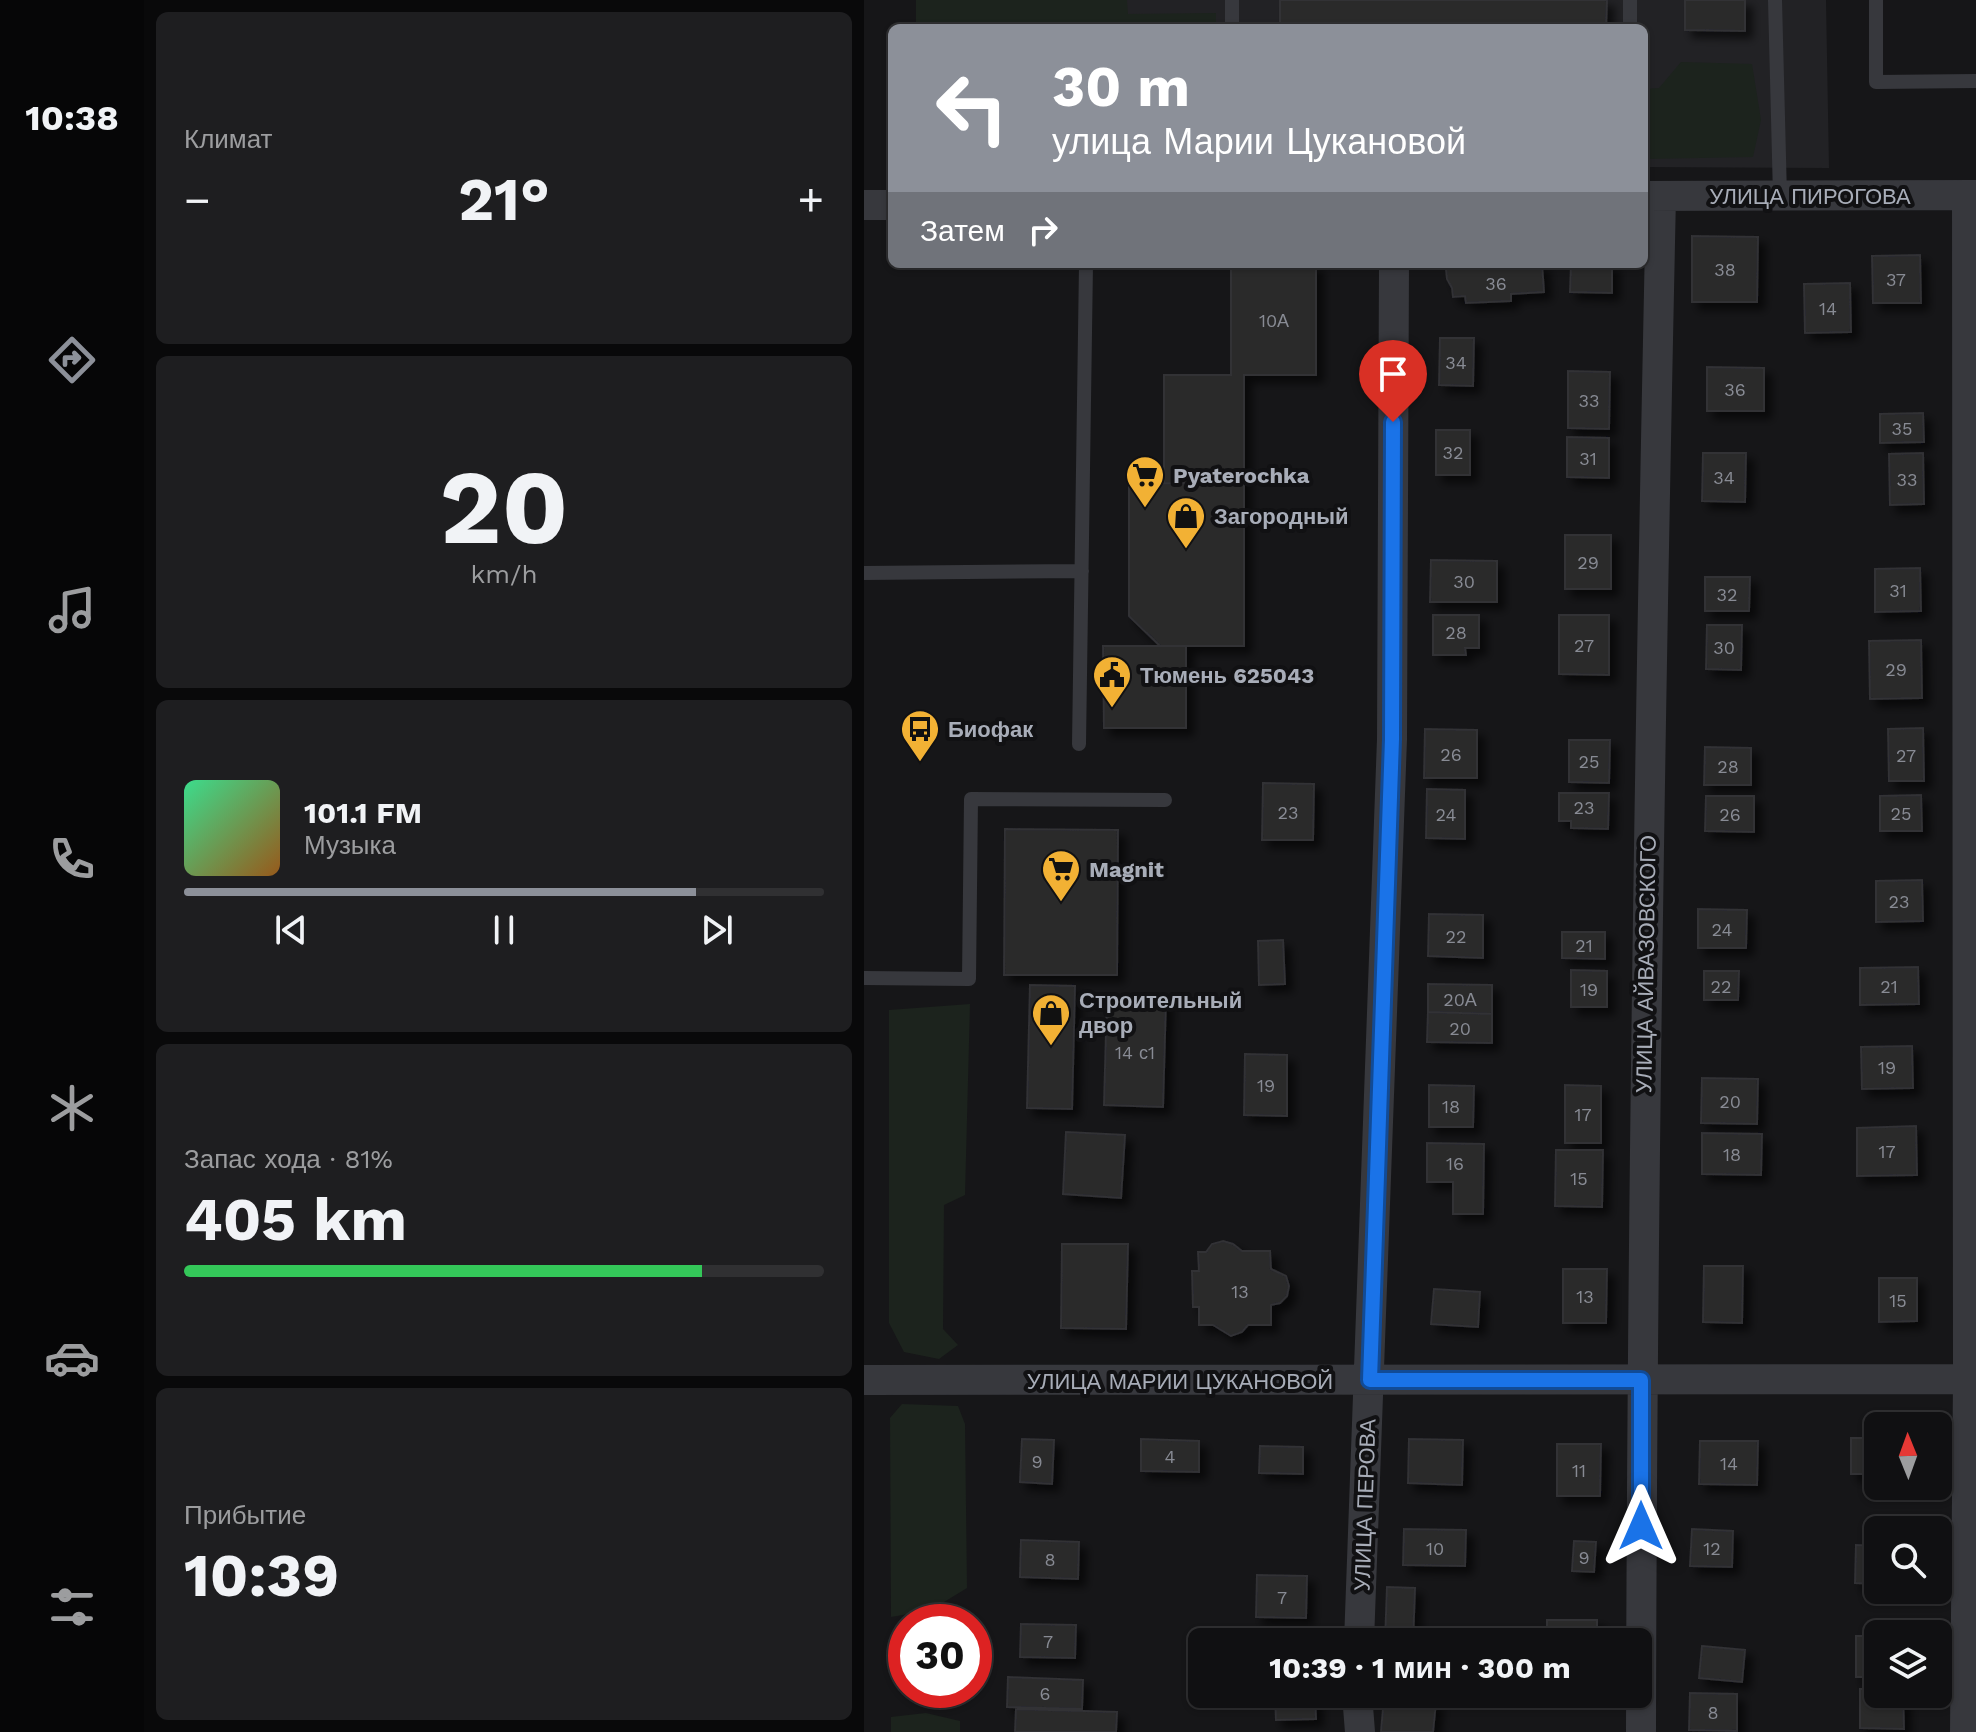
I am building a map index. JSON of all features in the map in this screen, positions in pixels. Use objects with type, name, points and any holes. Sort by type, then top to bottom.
[{"type":"street","name":"УЛИЦА ПИРОГОВА","points":[[1652,196],[1972,195]]},
{"type":"street","points":[[1965,1732],[1972,1379],[1972,195]]},
{"type":"street","name":"УЛИЦА АЙВАЗОВСКОГО","points":[[1641,1732],[1641,1380],[1652,196]]},
{"type":"street","points":[[864,205],[888,205]]},
{"type":"street","name":"УЛИЦА ПЕРОВА","points":[[1360,1628],[1392,739],[1394,268]]},
{"type":"street","name":"УЛИЦА МАРИИ ЦУКАНОВОЙ","points":[[864,1380],[1972,1379]]},
{"type":"street","points":[[1358,1708],[1360,1732]]},
{"type":"lane","points":[[1232,0],[1232,24]]},
{"type":"lane","points":[[1630,0],[1630,24]]},
{"type":"lane","points":[[1775,0],[1780,197]]},
{"type":"lane","points":[[1876,0],[1876,82],[1976,81]]},
{"type":"lane","points":[[1079,744],[1086,268]]},
{"type":"lane","points":[[864,573],[1082,571]]},
{"type":"lane","points":[[864,978],[969,979],[971,799],[1165,800]]},
{"type":"shaded area","points":[[916,0],[1127,0],[1128,14],[1216,13],[1216,24],[916,24]]},
{"type":"shaded area","points":[[1038,0],[1826,0],[1829,168],[1648,167],[1648,24],[1038,24]]},
{"type":"shaded area","points":[[1681,62],[1752,64],[1761,120],[1753,157],[1648,159],[1648,89],[1659,88]]},
{"type":"shaded area","points":[[970,1004],[965,1195],[944,1205],[943,1329],[958,1345],[939,1359],[904,1352],[889,1323],[889,1010]]},
{"type":"shaded area","points":[[902,1404],[958,1406],[965,1424],[967,1588],[941,1604],[891,1604],[890,1418]]},
{"type":"shaded area","points":[[926,1713],[960,1721],[960,1732],[891,1732],[891,1717]]},
{"type":"building","points":[[1280,0],[1607,0],[1606,24],[1280,24]]},
{"type":"building","points":[[1685,0],[1745,0],[1745,31],[1685,30]]},
{"type":"building","points":[[1692,236],[1758,237],[1757,302],[1692,302]]},
{"type":"building","points":[[1920,255],[1921,303],[1873,303],[1872,256]]},
{"type":"building","points":[[1231,268],[1316,268],[1316,375],[1244,375],[1244,484],[1164,483],[1164,375],[1231,375]]},
{"type":"building","points":[[1542,268],[1544,292],[1511,294],[1511,301],[1466,303],[1465,296],[1453,297],[1446,270]]},
{"type":"building","points":[[1571,268],[1612,268],[1612,293],[1570,292]]},
{"type":"building","points":[[1850,283],[1851,332],[1805,333],[1804,284]]},
{"type":"building","points":[[1440,338],[1474,338],[1473,386],[1439,385]]},
{"type":"building","points":[[1707,367],[1764,368],[1764,411],[1707,411]]},
{"type":"building","points":[[1568,371],[1610,372],[1609,429],[1568,428]]},
{"type":"building","points":[[1923,413],[1924,442],[1880,443],[1880,414]]},
{"type":"building","points":[[1436,430],[1470,430],[1470,475],[1436,475]]},
{"type":"building","points":[[1567,437],[1609,438],[1609,478],[1567,477]]},
{"type":"building","points":[[1703,453],[1746,453],[1745,502],[1702,501]]},
{"type":"building","points":[[1923,453],[1924,504],[1890,505],[1889,454]]},
{"type":"building","name":"Загородный","points":[[1129,483],[1244,484],[1244,646],[1160,646],[1129,616]]},
{"type":"building","points":[[1565,535],[1611,535],[1611,589],[1565,589]]},
{"type":"building","points":[[1431,560],[1497,561],[1497,602],[1430,602]]},
{"type":"building","points":[[1920,568],[1921,611],[1875,612],[1875,569]]},
{"type":"building","points":[[1705,577],[1750,577],[1749,611],[1705,611]]},
{"type":"building","points":[[1433,615],[1479,615],[1479,648],[1465,648],[1466,655],[1433,655]]},
{"type":"building","points":[[1559,615],[1609,615],[1609,675],[1559,674]]},
{"type":"building","points":[[1707,625],[1742,625],[1741,670],[1706,669]]},
{"type":"building","points":[[1921,640],[1922,698],[1870,699],[1869,641]]},
{"type":"building","points":[[1103,646],[1186,646],[1186,728],[1104,728]]},
{"type":"building","points":[[1923,728],[1924,781],[1889,781],[1888,729]]},
{"type":"building","points":[[1425,729],[1477,730],[1477,778],[1424,778]]},
{"type":"building","points":[[1569,740],[1610,740],[1609,783],[1569,782]]},
{"type":"building","points":[[1705,747],[1751,748],[1751,785],[1704,785]]},
{"type":"building","points":[[1263,783],[1314,784],[1313,840],[1262,840]]},
{"type":"building","points":[[1427,789],[1465,790],[1465,839],[1426,838]]},
{"type":"building","points":[[1559,793],[1609,793],[1608,829],[1571,828],[1571,821],[1559,821]]},
{"type":"building","points":[[1921,795],[1922,831],[1880,831],[1880,796]]},
{"type":"building","points":[[1706,796],[1754,796],[1754,832],[1705,831]]},
{"type":"building","name":"Magnit","points":[[1005,829],[1118,830],[1117,975],[1004,975]]},
{"type":"building","points":[[1922,880],[1923,921],[1876,922],[1876,881]]},
{"type":"building","points":[[1698,909],[1747,910],[1746,948],[1698,948]]},
{"type":"building","points":[[1429,914],[1483,915],[1483,958],[1428,956]]},
{"type":"building","points":[[1562,932],[1605,932],[1605,959],[1562,958]]},
{"type":"building","points":[[1283,940],[1285,984],[1259,985],[1258,941]]},
{"type":"building","points":[[1918,967],[1919,1004],[1860,1005],[1860,968]]},
{"type":"building","points":[[1571,970],[1607,971],[1607,1007],[1571,1007]]},
{"type":"building","points":[[1704,971],[1739,971],[1738,1000],[1704,1000]]},
{"type":"building","points":[[1428,984],[1492,985],[1492,1014],[1428,1012]]},
{"type":"building","name":"Строительный двор","points":[[1030,985],[1075,986],[1072,1109],[1027,1108]]},
{"type":"building","points":[[1107,997],[1166,998],[1163,1107],[1104,1105]]},
{"type":"building","points":[[1428,1012],[1492,1014],[1492,1043],[1427,1042]]},
{"type":"building","points":[[1912,1046],[1913,1088],[1862,1089],[1861,1047]]},
{"type":"building","points":[[1245,1054],[1287,1055],[1287,1116],[1244,1115]]},
{"type":"building","points":[[1702,1078],[1758,1079],[1757,1124],[1701,1123]]},
{"type":"building","points":[[1429,1085],[1474,1086],[1473,1127],[1429,1127]]},
{"type":"building","points":[[1565,1085],[1601,1086],[1601,1143],[1565,1143]]},
{"type":"building","points":[[1916,1126],[1917,1175],[1857,1176],[1857,1128]]},
{"type":"building","points":[[1066,1132],[1125,1135],[1121,1198],[1063,1194]]},
{"type":"building","points":[[1702,1133],[1762,1134],[1761,1175],[1702,1174]]},
{"type":"building","points":[[1427,1143],[1484,1144],[1483,1214],[1453,1214],[1453,1182],[1427,1182]]},
{"type":"building","points":[[1556,1150],[1603,1150],[1602,1207],[1555,1206]]},
{"type":"building","points":[[1223,1241],[1242,1251],[1270,1251],[1271,1269],[1286,1276],[1289,1286],[1287,1296],[1280,1303],[1271,1305],[1271,1325],[1248,1325],[1242,1332],[1231,1336],[1213,1325],[1199,1325],[1199,1307],[1193,1307],[1192,1271],[1199,1271],[1198,1252],[1206,1252],[1212,1244]]},
{"type":"building","points":[[1062,1244],[1128,1244],[1126,1329],[1061,1328]]},
{"type":"building","points":[[1704,1266],[1743,1266],[1742,1323],[1703,1322]]},
{"type":"building","points":[[1563,1269],[1607,1269],[1606,1323],[1563,1323]]},
{"type":"building","points":[[1879,1278],[1917,1278],[1917,1321],[1879,1322]]},
{"type":"building","points":[[1434,1289],[1480,1292],[1478,1327],[1431,1324]]},
{"type":"building","points":[[1851,1438],[1864,1438],[1864,1474],[1851,1474]]},
{"type":"building","points":[[1022,1439],[1054,1440],[1052,1484],[1020,1482]]},
{"type":"building","points":[[1141,1439],[1199,1441],[1199,1472],[1141,1471]]},
{"type":"building","points":[[1409,1439],[1463,1440],[1462,1485],[1408,1483]]},
{"type":"building","points":[[1700,1441],[1758,1441],[1757,1485],[1699,1484]]},
{"type":"building","points":[[1557,1444],[1601,1444],[1600,1496],[1557,1496]]},
{"type":"building","points":[[1260,1446],[1303,1447],[1303,1474],[1259,1473]]},
{"type":"building","points":[[1404,1529],[1466,1530],[1465,1566],[1403,1565]]},
{"type":"building","points":[[1692,1529],[1733,1531],[1732,1567],[1690,1566]]},
{"type":"building","points":[[1021,1540],[1079,1542],[1078,1579],[1020,1577]]},
{"type":"building","points":[[1574,1541],[1596,1542],[1594,1572],[1572,1571]]},
{"type":"building","points":[[1856,1545],[1864,1545],[1864,1583],[1855,1583]]},
{"type":"building","points":[[1257,1575],[1307,1576],[1306,1618],[1256,1617]]},
{"type":"building","points":[[1387,1587],[1415,1588],[1414,1628],[1386,1628]]},
{"type":"building","points":[[1547,1620],[1597,1620],[1597,1628],[1547,1628]]},
{"type":"building","points":[[1021,1624],[1076,1625],[1075,1658],[1020,1657]]},
{"type":"building","points":[[1856,1636],[1864,1636],[1864,1677],[1856,1677]]},
{"type":"building","points":[[1702,1646],[1745,1650],[1742,1682],[1699,1678]]},
{"type":"building","points":[[1008,1677],[1083,1680],[1082,1709],[1007,1707]]},
{"type":"building","points":[[1860,1689],[1864,1689],[1864,1708],[1903,1708],[1904,1729],[1860,1728]]},
{"type":"building","points":[[1690,1693],[1737,1694],[1737,1731],[1689,1730]]},
{"type":"building","points":[[1276,1708],[1316,1708],[1316,1719],[1276,1720]]},
{"type":"building","points":[[1383,1708],[1435,1708],[1433,1732],[1381,1732]]},
{"type":"building","points":[[1016,1709],[1117,1712],[1116,1732],[1015,1732]]},
{"type":"place","name":"Pyaterochka","points":[[1145,509]]},
{"type":"place","name":"Загородный","points":[[1186,550]]},
{"type":"place","name":"Тюмень 625043","points":[[1112,709]]},
{"type":"place","name":"Биофак","points":[[920,763]]},
{"type":"place","name":"Magnit","points":[[1061,903]]},
{"type":"place","name":"Строительный двор","points":[[1051,1047]]},
{"type":"route","points":[[1393,422],[1392,739],[1370,1380],[1641,1380],[1641,1526]]}]
